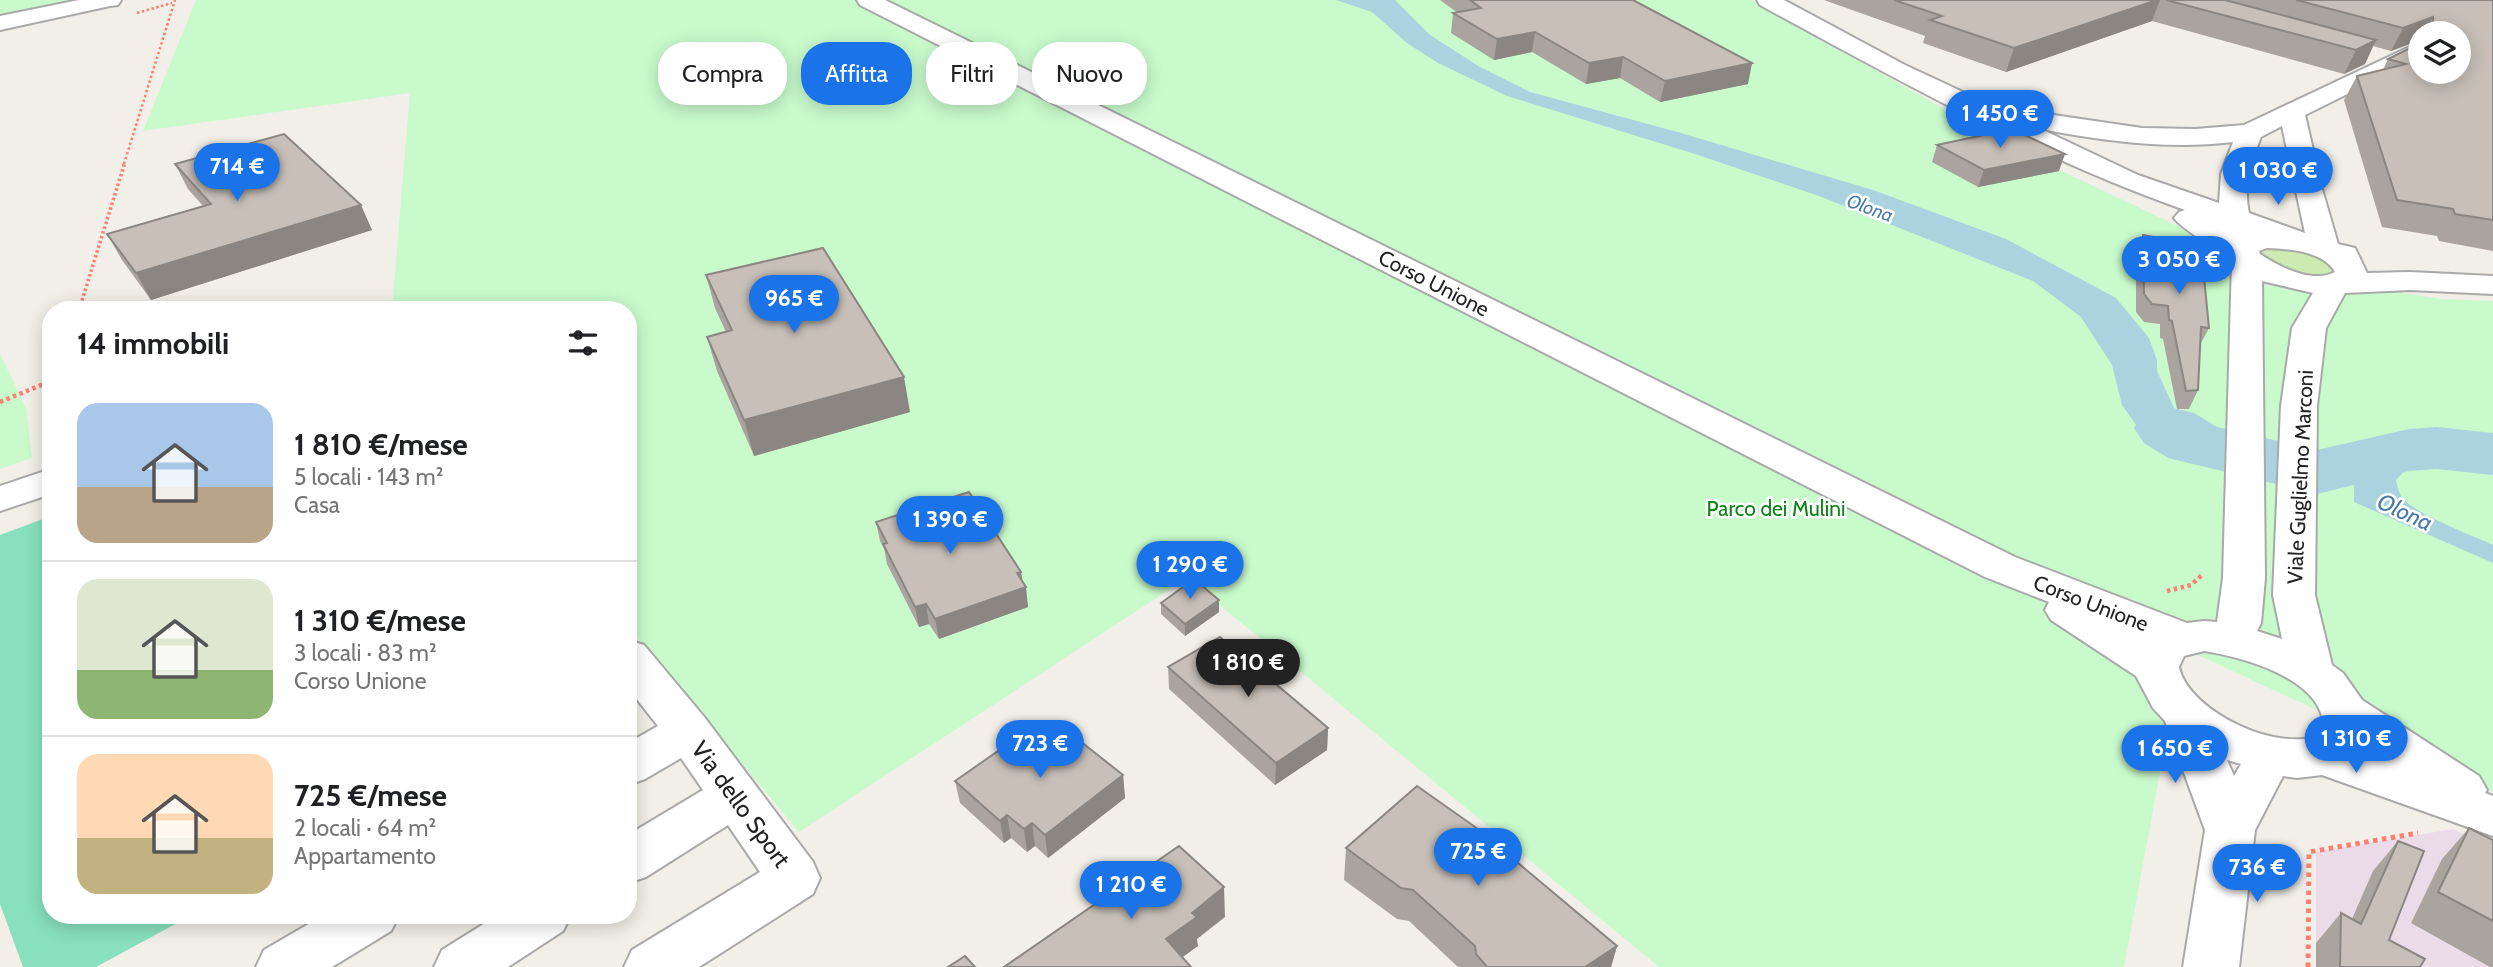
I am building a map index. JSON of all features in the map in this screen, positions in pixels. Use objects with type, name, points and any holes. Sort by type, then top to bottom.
[{"type":"street","points":[[0,23],[110,0]]},
{"type":"street","name":"Corso Unione","points":[[868,0],[2169,653]]},
{"type":"street","points":[[1768,0],[1898,70],[2128,181],[2242,242],[2275,274],[2317,284],[2410,281],[2493,283]]},
{"type":"street","points":[[2367,54],[2393,61]]},
{"type":"street","points":[[1977,108],[2087,131],[2148,137],[2220,137],[2250,132],[2408,54]]},
{"type":"street","points":[[2292,111],[2308,190],[2315,247]]},
{"type":"street","points":[[2231,638],[2239,623],[2244,578],[2242,242],[2232,177],[2250,132]]},
{"type":"street","points":[[2128,181],[2222,238],[2242,242],[2271,238],[2397,266],[2493,283]]},
{"type":"street","name":"Viale Guglielmo Marconi","points":[[2312,674],[2294,595],[2299,406],[2309,328],[2334,284],[2346,281],[2352,275],[2352,270],[2337,256],[2315,247]]},
{"type":"street","points":[[0,499],[42,484]]},
{"type":"street","points":[[2204,636],[2231,638],[2287,658],[2312,674],[2332,692],[2345,712],[2493,814],[2322,756],[2299,758],[2270,755],[2240,746],[2211,732],[2186,715],[2170,699],[2160,682],[2169,653],[2204,636]]},
{"type":"street","name":"Via dello Sport","points":[[637,667],[688,731],[794,877],[652,967]]},
{"type":"street","points":[[2322,756],[2340,746],[2348,731],[2345,712]]},
{"type":"street","points":[[2186,715],[2230,830]]},
{"type":"street","points":[[637,761],[688,731]]},
{"type":"street","points":[[2211,967],[2230,830],[2270,755]]},
{"type":"street","points":[[637,856],[733,796]]},
{"type":"street","points":[[284,967],[357,924]]},
{"type":"street","points":[[462,967],[530,924]]},
{"type":"path","points":[[82,301],[174,0]]},
{"type":"path","points":[[0,402],[42,385]]},
{"type":"path","points":[[2308,967],[2309,852],[2426,832]]},
{"type":"shaded area","points":[[2453,829],[2493,850],[2493,967],[2316,967],[2316,852]]},
{"type":"green space","points":[[0,0],[92,0],[0,19]]},
{"type":"green space","name":"Parco dei Mulini","points":[[196,0],[1751,0],[2017,150],[2182,228],[2193,237],[2210,262],[2441,299],[2493,301],[2493,792],[2183,648],[2124,967],[1659,967],[1187,578],[799,832],[637,638],[637,301],[393,301],[410,93],[143,131]]},
{"type":"green space","points":[[2275,241],[2342,263],[2328,282],[2267,268],[2254,244]]},
{"type":"green space","points":[[0,354],[26,408],[32,458],[0,469]]},
{"type":"green space","points":[[42,519],[42,924],[175,924],[96,967],[23,967],[0,904],[0,535]]},
{"type":"water","points":[[1336,0],[1395,0],[1430,35],[1480,67],[1530,92],[1873,190],[2006,239],[2116,298],[2149,338],[2157,360],[2157,371],[2174,408],[2205,428],[2229,434],[2222,468],[2158,442],[2136,425],[2122,405],[2112,365],[2081,317],[2033,281],[1819,196],[1695,154],[1507,96],[1438,63],[1407,43],[1372,12]]},
{"type":"water","points":[[2413,439],[2475,442],[2493,447],[2493,459],[2465,456],[2423,458],[2410,465],[2396,480],[2401,496],[2417,510],[2493,545],[2493,563],[2354,502],[2353,468],[2357,456],[2378,444]]},
{"type":"building","points":[[1470,0],[1633,0],[1752,63],[1665,81],[1623,57],[1589,63],[1535,32],[1497,39],[1453,13],[1481,8]]},
{"type":"building","points":[[1894,0],[2157,0],[2014,48],[1930,20],[1942,16]]},
{"type":"building","points":[[2166,0],[2225,0],[2376,40],[2356,50]]},
{"type":"building","points":[[2296,0],[2493,0],[2493,220],[2455,214],[2453,209],[2397,200],[2357,76],[2406,64],[2388,59],[2408,49],[2408,84],[2471,84],[2471,21],[2433,21],[2433,17],[2422,21],[2408,21],[2408,26],[2403,28]]},
{"type":"building","points":[[2012,129],[2065,154],[1984,170],[1937,145]]},
{"type":"building","points":[[284,134],[361,205],[136,273],[107,234],[211,204],[175,164]]},
{"type":"building","points":[[2143,235],[2201,246],[2209,328],[2201,327],[2198,390],[2186,391],[2168,306],[2152,304],[2144,294]]},
{"type":"building","points":[[823,248],[904,377],[744,420],[707,337],[732,330],[706,275]]},
{"type":"building","points":[[969,492],[1021,572],[1017,573],[1026,587],[935,619],[926,604],[915,607],[883,544],[887,543],[876,522]]},
{"type":"building","points":[[1194,579],[1219,600],[1185,624],[1161,603]]},
{"type":"building","points":[[1220,637],[1328,728],[1276,763],[1168,667]]},
{"type":"building","points":[[1056,722],[1123,775],[1045,835],[1032,823],[1024,829],[1007,815],[1000,821],[955,781],[1011,742],[1018,748]]},
{"type":"building","points":[[1417,786],[1495,841],[1493,842],[1617,946],[1585,967],[1487,967],[1476,954],[1475,946],[1413,890],[1401,888],[1346,848]]},
{"type":"building","points":[[2469,828],[2493,840],[2493,921],[2438,892]]},
{"type":"building","points":[[2398,841],[2424,851],[2389,940],[2425,959],[2420,967],[2340,967],[2341,913],[2361,924]]},
{"type":"building","points":[[1179,846],[1224,887],[1192,913],[1197,917],[1166,939],[1191,967],[1004,967]]},
{"type":"building","points":[[965,956],[975,967],[948,967]]},
{"type":"waterway","name":"Olona","points":[[2169,428],[2193,443],[2317,472],[2409,450],[2437,448],[2493,454]]}]
